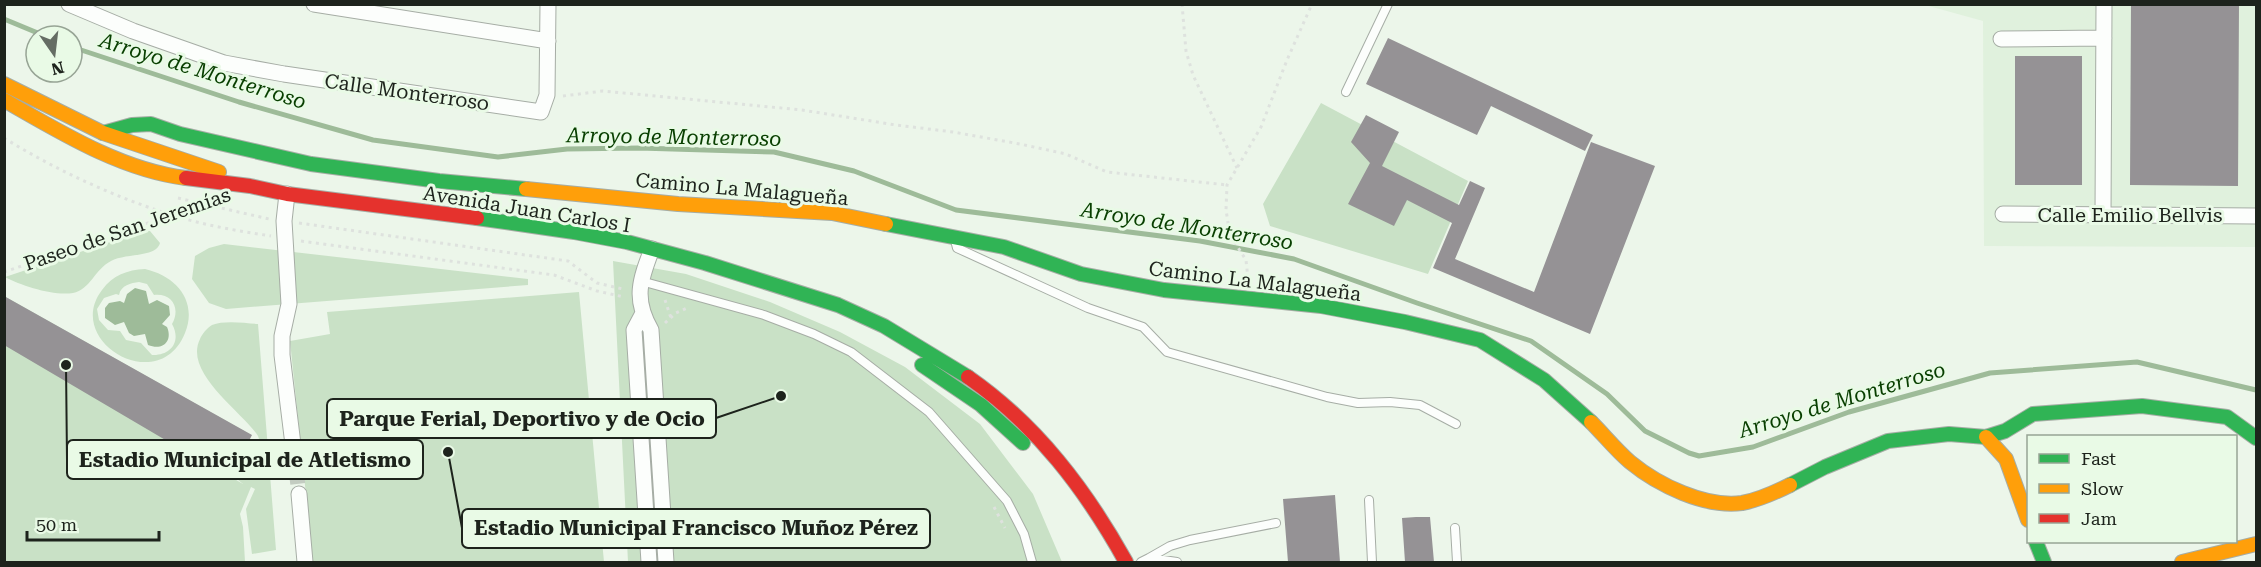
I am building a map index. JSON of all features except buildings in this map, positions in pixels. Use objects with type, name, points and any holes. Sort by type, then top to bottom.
[{"type":"main road","name":"Avenida Juan Carlos I","points":[[4,84],[103,133],[217,171],[250,186]]},
{"type":"main road","name":"Avenida Juan Carlos I","points":[[4,100],[56,130],[112,157],[168,176],[575,232],[725,268],[792,292],[839,305],[895,332],[972,380],[1001,403],[1053,453],[1078,482],[1103,519],[1126,562]]},
{"type":"main road","name":"Camino La Malagueña","points":[[103,133],[121,125],[143,123],[168,126],[180,134],[311,164],[439,181],[678,204],[832,213],[1004,248],[1081,274],[1164,290],[1321,306],[1405,322],[1479,340],[1544,380],[1585,416],[1629,462],[1665,486],[1691,496],[1714,501],[1740,503],[1770,495],[1825,467],[1888,441],[1949,434],[1986,437],[2005,431],[2033,414],[2142,406],[2227,417],[2256,438]]},
{"type":"main road","points":[[56,130],[82,132],[137,156],[147,155],[154,144],[180,134]]},
{"type":"main road","name":"Avenida Juan Carlos I","points":[[792,292],[861,331]]},
{"type":"main road","points":[[883,342],[904,353],[981,405],[1019,439],[1061,482],[1094,528],[1112,562]]},
{"type":"main road","points":[[1986,437],[2006,459],[2027,517]]},
{"type":"main road","points":[[2037,543],[2044,562]]},
{"type":"main road","points":[[2182,562],[2256,544]]},
{"type":"street","name":"Calle Monterroso","points":[[69,4],[133,31],[224,63],[541,112],[547,95]]},
{"type":"street","points":[[314,4],[376,10],[548,41]]},
{"type":"street","points":[[547,95],[548,4]]},
{"type":"street","points":[[2103,215],[2104,4]]},
{"type":"street","points":[[2001,39],[2104,38]]},
{"type":"street","points":[[287,194],[284,238],[289,304],[282,336],[282,355],[296,468]]},
{"type":"street","name":"Calle Emilio Bellvis","points":[[2003,214],[2256,216]]},
{"type":"street","points":[[652,249],[641,291],[642,315],[651,330],[666,562]]},
{"type":"street","points":[[642,315],[634,330],[649,562]]},
{"type":"street","points":[[299,494],[304,562]]},
{"type":"lane","points":[[1346,92],[1388,4]]},
{"type":"lane","points":[[955,237],[957,248],[1005,272],[1088,308],[1143,327],[1167,352],[1327,397],[1358,403],[1390,402],[1420,405],[1456,424]]},
{"type":"lane","points":[[641,291],[764,315],[814,334],[852,352],[929,412],[1007,501],[1024,534],[1032,562]]},
{"type":"lane","points":[[1369,500],[1372,562]]},
{"type":"lane","points":[[1141,562],[1170,546],[1190,540],[1276,523]]},
{"type":"lane","points":[[1455,528],[1457,562]]},
{"type":"lane","points":[[1149,558],[1177,562]]},
{"type":"path","points":[[1182,4],[1186,51],[1193,75],[1237,168]]},
{"type":"path","points":[[1246,299],[1248,279],[1246,260],[1230,235],[1226,210],[1227,185],[1261,127],[1312,4]]},
{"type":"path","points":[[547,95],[570,96],[603,91],[802,110],[1020,144],[1066,154],[1107,172],[1227,185]]},
{"type":"path","points":[[4,138],[35,157],[108,191],[172,215],[284,238],[554,275],[597,291],[641,291]]},
{"type":"path","points":[[176,197],[203,205],[284,221],[568,261],[597,283],[641,291]]},
{"type":"path","name":"Paseo de San Jeremías","points":[[4,272],[222,197]]},
{"type":"path","points":[[670,318],[667,303],[663,297],[674,299]]},
{"type":"path","points":[[663,332],[665,323],[670,318],[695,304]]},
{"type":"path","points":[[992,504],[1009,535]]},
{"type":"shaded area","points":[[1925,5],[2256,5],[2256,247],[1984,246],[1983,21]]},
{"type":"shaded area","points":[[1321,103],[1468,181],[1428,274],[1270,226],[1263,204]]},
{"type":"shaded area","points":[[143,231],[150,231],[160,243],[157,248],[146,253],[111,261],[84,288],[73,293],[47,292],[5,277]]},
{"type":"shaded area","points":[[224,244],[528,279],[528,285],[226,309],[209,303],[192,279],[195,256],[209,248]]},
{"type":"shaded area","points":[[613,261],[686,274],[770,302],[840,332],[905,367],[980,424],[1033,494],[1062,562],[628,562]]},
{"type":"shaded area","points":[[138,270],[156,272],[175,284],[182,292],[189,310],[185,333],[172,352],[156,361],[137,361],[119,355],[104,343],[95,327],[93,309],[102,290],[116,277]],"holes":[[[139,282],[147,284],[154,295],[166,296],[170,299],[176,312],[172,324],[176,337],[173,347],[158,355],[152,355],[141,343],[126,340],[120,331],[108,330],[99,320],[97,309],[104,298],[119,295],[127,285]]]},
{"type":"shaded area","points":[[135,288],[146,291],[149,304],[157,300],[169,306],[170,315],[162,324],[167,327],[169,337],[162,346],[148,345],[145,334],[134,336],[129,333],[124,322],[115,325],[105,318],[105,308],[109,303],[120,301],[124,303],[127,294]]},
{"type":"shaded area","points":[[579,292],[604,562],[313,562],[290,341],[330,334],[327,312]]},
{"type":"shaded area","points":[[4,296],[251,435],[231,477],[243,484],[237,479],[260,442],[258,436],[207,378],[200,365],[197,352],[201,337],[212,325],[228,322],[258,324],[276,550],[252,554],[246,509],[255,489],[251,487],[240,514],[245,562],[5,562]]},
{"type":"waterway","name":"Arroyo de Monterroso","points":[[4,19],[24,27]]},
{"type":"waterway","name":"Arroyo de Monterroso","points":[[84,51],[239,102],[373,140],[498,157],[567,149],[639,148],[774,152],[854,171],[956,210],[1200,241],[1294,259],[1531,341],[1607,394],[1645,431],[1699,456],[1753,447],[1849,412],[1990,373],[2137,362],[2256,390]]},
{"type":"tunnel","points":[[296,469],[299,494]]},
{"type":"traffic: fast","points":[[103,133],[132,125],[151,124],[180,134],[311,164],[439,181],[526,189]]},
{"type":"traffic: fast","points":[[477,218],[627,242],[705,263],[838,305],[884,326],[968,377]]},
{"type":"traffic: fast","points":[[886,224],[1004,247],[1081,274],[1164,290],[1321,306],[1405,322],[1480,340],[1544,380],[1591,422]]},
{"type":"traffic: fast","points":[[922,365],[981,405],[1023,443]]},
{"type":"traffic: fast","points":[[1790,485],[1825,467],[1888,441],[1949,434],[1986,437],[2005,431],[2033,414],[2142,406],[2227,417],[2256,438]]},
{"type":"traffic: fast","points":[[2036,543],[2044,562]]},
{"type":"traffic: slow","points":[[4,84],[103,133],[219,172]]},
{"type":"traffic: slow","points":[[4,100],[69,137],[115,158],[162,174],[186,178]]},
{"type":"traffic: slow","points":[[526,189],[678,204],[832,213],[886,224]]},
{"type":"traffic: slow","points":[[1591,422],[1641,471],[1668,486],[1698,498],[1728,504],[1742,503],[1766,496],[1790,485]]},
{"type":"traffic: slow","points":[[1986,437],[2006,459],[2027,517]]},
{"type":"traffic: slow","points":[[2182,562],[2256,544]]},
{"type":"traffic: jam","points":[[186,178],[250,186],[287,194],[477,218]]},
{"type":"traffic: jam","points":[[968,377],[1016,416],[1058,460],[1094,509],[1126,562]]},
{"type":"place","name":"Estadio Municipal de Atletismo","points":[[66,365]]},
{"type":"place","name":"Parque Ferial, Deportivo y de Ocio","points":[[781,396]]},
{"type":"place","name":"Estadio Municipal Francisco Muñoz Pérez","points":[[448,452]]}]
